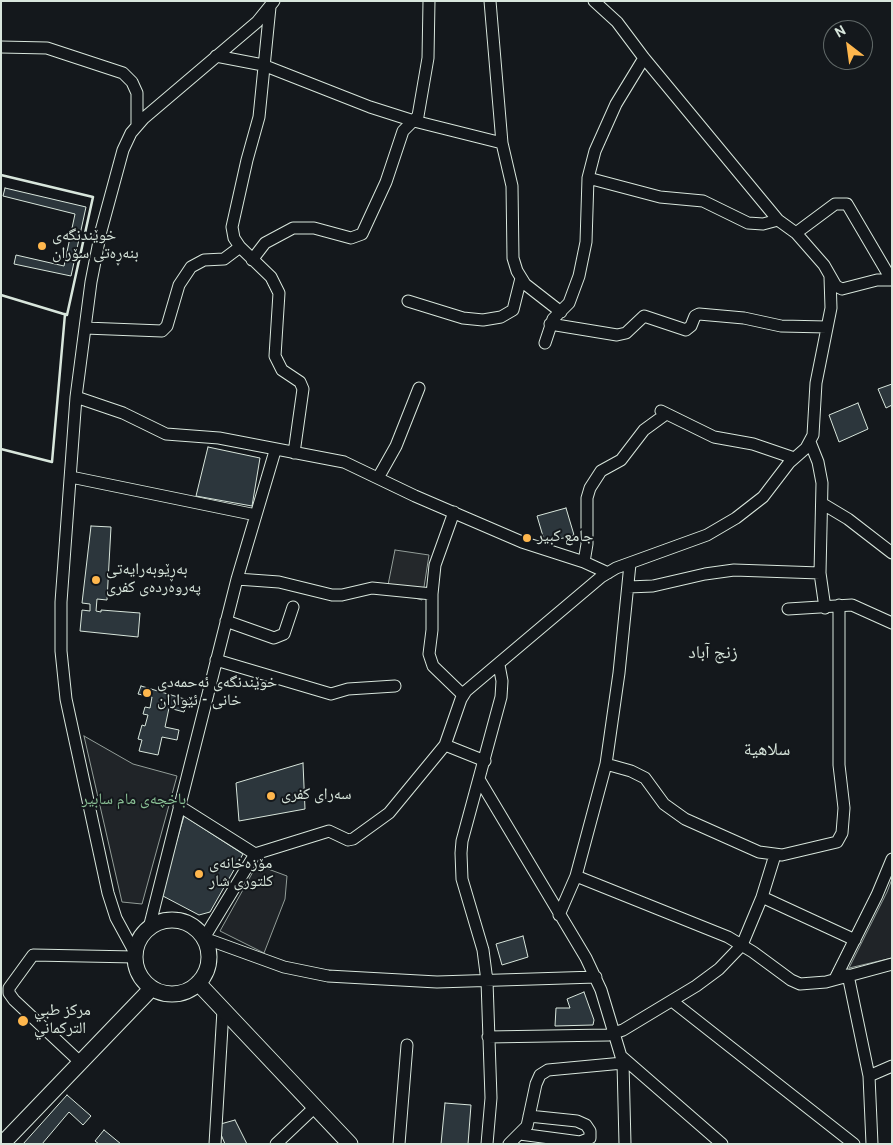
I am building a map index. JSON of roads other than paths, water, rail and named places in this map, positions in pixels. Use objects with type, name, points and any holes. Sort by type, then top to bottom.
[{"type":"main road","points":[[178,920],[188,924],[204,938],[208,949],[209,961],[205,973],[198,983],[188,990],[176,994],[163,993],[152,988],[139,975],[135,955],[142,935],[149,928],[158,922],[178,920]]},
{"type":"main road","points":[[198,983],[350,1144]]},
{"type":"main road","points":[[2,1144],[152,988]]},
{"type":"street","points":[[252,260],[265,243],[293,228],[314,228],[351,238],[360,236],[386,182],[403,131],[418,116],[428,58],[429,1]]},
{"type":"street","points":[[490,1],[502,143],[512,186],[513,258],[521,278],[530,289],[561,312]]},
{"type":"street","points":[[594,1],[617,22],[644,58],[778,220],[796,233],[824,265],[836,286],[842,289],[891,279],[846,204],[835,204],[796,233]]},
{"type":"street","points":[[80,1062],[14,1000],[9,993],[9,988],[33,955],[135,955],[116,918],[108,893],[62,675],[60,626],[76,397],[101,231],[123,150],[137,125],[257,22],[272,4]]},
{"type":"street","points":[[272,4],[263,65],[257,128],[247,160],[232,227],[234,238],[240,247],[275,281],[279,293],[274,351],[276,361],[282,370],[300,382],[303,389],[294,453]]},
{"type":"street","points":[[1,47],[47,48],[122,73],[132,82],[137,94],[137,125]]},
{"type":"street","points":[[216,56],[263,65],[350,100],[414,121],[502,143]]},
{"type":"street","points":[[545,344],[550,324],[572,298],[584,259],[588,178],[604,128],[644,58]]},
{"type":"street","points":[[588,178],[660,197],[703,201],[748,223],[763,224],[778,220]]},
{"type":"street","points":[[85,328],[162,331],[167,326],[180,285],[191,267],[204,260],[224,260],[240,247]]},
{"type":"street","points":[[596,977],[487,981],[412,981],[313,974],[253,957],[204,938],[255,854],[329,831],[348,840],[355,838],[393,809],[445,744],[463,695],[608,573],[692,542],[736,518],[764,497],[794,458],[810,442],[815,427],[816,383],[830,308],[830,277]]},
{"type":"street","points":[[408,301],[463,318],[483,320],[501,317],[513,310],[521,278]]},
{"type":"street","points":[[550,324],[616,335],[626,332],[644,316],[686,330],[691,326],[694,317],[699,314],[744,318],[781,326],[827,327]]},
{"type":"street","points":[[378,478],[396,446],[419,388]]},
{"type":"street","points":[[76,397],[123,414],[166,434],[218,438],[344,462],[522,542],[584,562],[608,573]]},
{"type":"street","points":[[584,562],[587,544],[587,498],[590,488],[601,471],[621,460],[644,430],[664,412],[719,438],[754,444],[794,458]]},
{"type":"street","points":[[810,442],[820,472],[823,504],[820,573],[825,608]]},
{"type":"street","points":[[149,928],[237,579],[275,450]]},
{"type":"street","points":[[71,478],[256,515]]},
{"type":"street","points":[[823,504],[848,519],[892,553]]},
{"type":"street","points":[[454,512],[437,556],[432,594],[433,618],[429,658],[436,670],[463,695]]},
{"type":"street","points":[[559,915],[576,876],[606,764],[630,564]]},
{"type":"street","points":[[628,587],[653,586],[726,571],[820,573]]},
{"type":"street","points":[[237,579],[280,582],[332,595],[372,588],[432,594]]},
{"type":"street","points":[[606,764],[631,771],[645,778],[670,810],[692,824],[759,852],[775,855],[837,842],[842,833],[844,800],[839,765],[839,605]]},
{"type":"street","points":[[788,610],[825,608],[839,605],[857,607],[892,622]]},
{"type":"street","points":[[226,621],[274,638],[284,634],[293,607]]},
{"type":"street","points":[[216,660],[331,694],[352,689],[395,686]]},
{"type":"street","points":[[487,1144],[491,1098],[487,981],[483,950],[465,891],[461,866],[462,841],[502,689],[499,665]]},
{"type":"street","points":[[445,744],[484,761]]},
{"type":"street","points":[[479,779],[596,977],[622,1060],[626,1144]]},
{"type":"street","points":[[180,806],[255,854]]},
{"type":"street","points":[[488,1037],[594,1037],[615,1033],[672,1001],[708,978],[742,945],[762,897],[775,855]]},
{"type":"street","points":[[835,979],[892,859]]},
{"type":"street","points":[[576,876],[714,931],[742,945],[790,980],[800,984],[817,984],[892,964]]},
{"type":"street","points":[[762,897],[855,940]]},
{"type":"street","points":[[848,975],[869,1076],[872,1144]]},
{"type":"street","points":[[672,1001],[854,1144]]},
{"type":"street","points":[[215,1144],[223,1010]]},
{"type":"street","points":[[399,1144],[407,1045]]},
{"type":"street","points":[[509,1144],[527,1126],[536,1084],[540,1075],[548,1070],[622,1060],[722,1144]]},
{"type":"street","points":[[869,1076],[892,1066]]},
{"type":"street","points":[[276,1144],[315,1107]]},
{"type":"street","points":[[520,1134],[580,1142],[590,1138],[590,1131],[586,1125],[577,1121],[529,1116]]},
{"type":"place","name":"خوێندنگەی بنەڕەتی سۆران","points":[[42,246]]},
{"type":"place","name":"جامع كبير","points":[[527,538]]},
{"type":"place","name":"بەڕێوبەرایەتی پەروەردەی کفری","points":[[96,580]]},
{"type":"place","name":"خوێندنگەی ئەحمەدی خانی - ئێواران","points":[[147,693]]},
{"type":"place","name":"سەرای کفری","points":[[271,796]]},
{"type":"place","name":"مۆزەخانەی کلتوری شار","points":[[199,874]]},
{"type":"place","name":"مركز طبي التركماني","points":[[23,1021]]},
{"type":"district","name":"زنج آباد","points":[[713,654]]},
{"type":"district","name":"سلاهية","points":[[767,751]]},
{"type":"park label","name":"باخچەی مام سابیر","points":[[134,801]]}]
